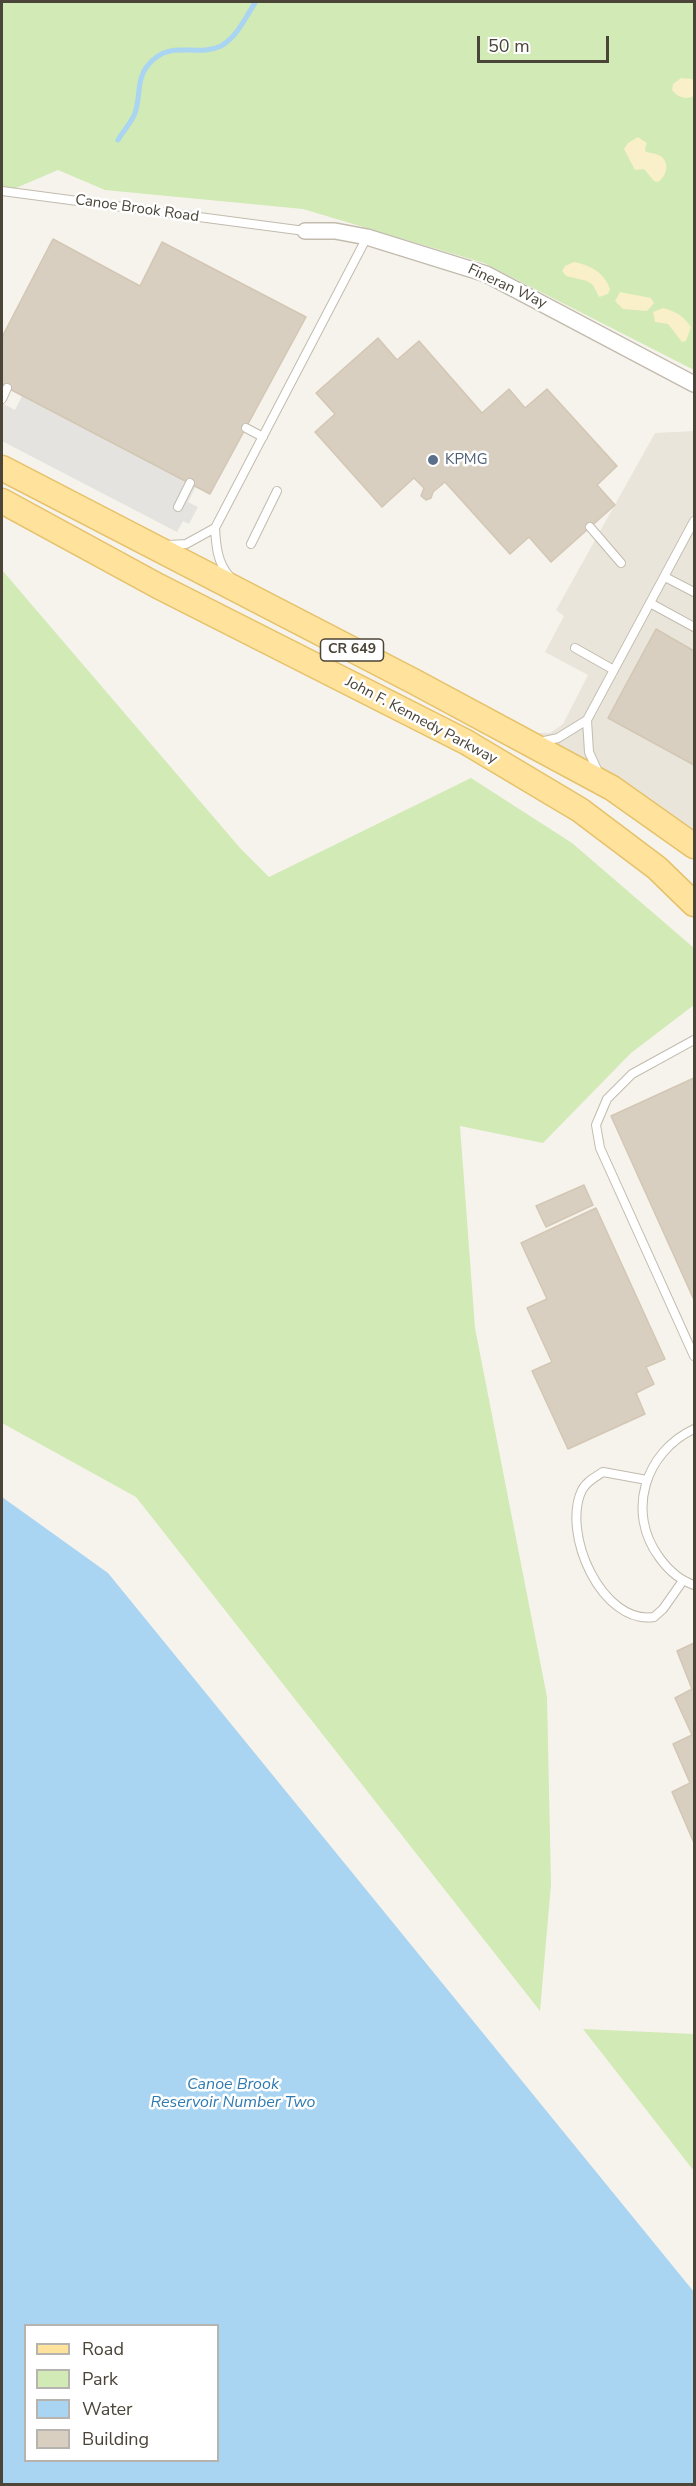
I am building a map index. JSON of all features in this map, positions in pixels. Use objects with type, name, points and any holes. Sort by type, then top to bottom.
[{"type":"main road","name":"John F. Kennedy Parkway","points":[[2,468],[530,744],[603,784],[694,846]]},
{"type":"main road","name":"John F. Kennedy Parkway","points":[[2,501],[158,586],[476,748],[580,810],[657,868],[694,904]]},
{"type":"street","name":"Fineran Way","points":[[305,231],[335,231],[367,237],[486,274],[694,384]]},
{"type":"lane","name":"Canoe Brook Road","points":[[2,191],[305,231]]},
{"type":"lane","points":[[245,594],[226,573],[221,562],[217,549],[216,528],[367,237]]},
{"type":"lane","points":[[2,399],[7,388]]},
{"type":"lane","points":[[246,428],[263,437]]},
{"type":"lane","points":[[178,507],[190,483]]},
{"type":"lane","points":[[251,544],[277,491]]},
{"type":"lane","points":[[530,744],[558,738],[587,720],[694,521]]},
{"type":"lane","points":[[590,527],[621,563]]},
{"type":"lane","points":[[148,544],[169,546],[186,544],[216,528]]},
{"type":"lane","points":[[664,577],[694,592]]},
{"type":"lane","points":[[650,603],[694,627]]},
{"type":"lane","points":[[575,648],[614,670]]},
{"type":"lane","points":[[587,720],[589,752],[603,784]]},
{"type":"lane","points":[[694,1040],[632,1074],[607,1099],[596,1125],[600,1148],[694,1356]]},
{"type":"lane","points":[[694,1429],[665,1448],[647,1480],[642,1500],[645,1528],[652,1548],[666,1567],[682,1581],[694,1585]]},
{"type":"lane","points":[[647,1480],[603,1472],[582,1490],[576,1521],[583,1556],[593,1579],[606,1595],[622,1610],[637,1617],[654,1617],[663,1609],[682,1581]]},
{"type":"shaded area","points":[[22,396],[196,486],[188,502],[198,507],[189,524],[183,521],[177,532],[2,441],[2,403],[15,410]]},
{"type":"shaded area","points":[[694,431],[694,834],[595,766],[535,733],[550,733],[563,724],[588,675],[545,652],[564,616],[556,610],[655,433]]},
{"type":"green space","points":[[2,2],[694,2],[694,370],[484,263],[303,209],[105,190],[58,170],[2,194]]},
{"type":"green space","points":[[2,570],[240,848],[269,877],[471,778],[572,843],[694,948],[694,1005],[631,1053],[543,1143],[460,1126],[475,1328],[547,1697],[551,1884],[540,2011],[136,1497],[2,1423]]},
{"type":"green space","points":[[583,2029],[694,2034],[694,2171]]},
{"type":"sand","points":[[681,78],[694,81],[694,96],[682,97],[672,90],[673,84]]},
{"type":"sand","points":[[638,137],[647,143],[646,152],[661,156],[666,163],[666,171],[658,182],[654,181],[644,169],[635,170],[624,149],[628,143]]},
{"type":"sand","points":[[574,262],[591,267],[600,274],[610,289],[608,294],[599,297],[593,285],[587,281],[566,276],[562,271],[565,266]]},
{"type":"sand","points":[[620,292],[651,298],[654,303],[647,311],[623,309],[615,301]]},
{"type":"sand","points":[[663,308],[679,314],[691,327],[686,341],[682,342],[668,324],[655,322],[653,312]]},
{"type":"water","name":"Canoe Brook Reservoir Number Two","points":[[2,1497],[108,1573],[694,2292],[694,2484],[2,2484]]},
{"type":"building","points":[[53,239],[140,286],[162,242],[306,317],[210,494],[2,385],[2,337]]},
{"type":"building","points":[[378,338],[397,360],[419,341],[482,413],[509,389],[525,408],[547,389],[617,466],[597,485],[615,505],[551,562],[529,537],[510,554],[445,482],[433,492],[431,498],[426,500],[421,496],[424,488],[414,478],[382,507],[315,432],[335,414],[316,393]]},
{"type":"building","points":[[656,629],[694,651],[694,765],[608,718]]},
{"type":"building","points":[[694,1078],[694,1300],[611,1116]]},
{"type":"building","points":[[584,1185],[593,1205],[546,1227],[536,1206]]},
{"type":"building","points":[[596,1208],[665,1359],[646,1367],[654,1384],[636,1393],[645,1414],[568,1449],[532,1371],[552,1362],[527,1308],[547,1299],[521,1243]]},
{"type":"building","points":[[694,1643],[694,1843],[672,1792],[690,1783],[673,1744],[692,1735],[675,1698],[692,1689],[677,1651]]},
{"type":"waterway","points":[[118,140],[135,113],[140,82],[148,65],[165,52],[212,49],[221,46],[236,32],[255,3]]},
{"type":"place","name":"KPMG","points":[[433,460]]}]
